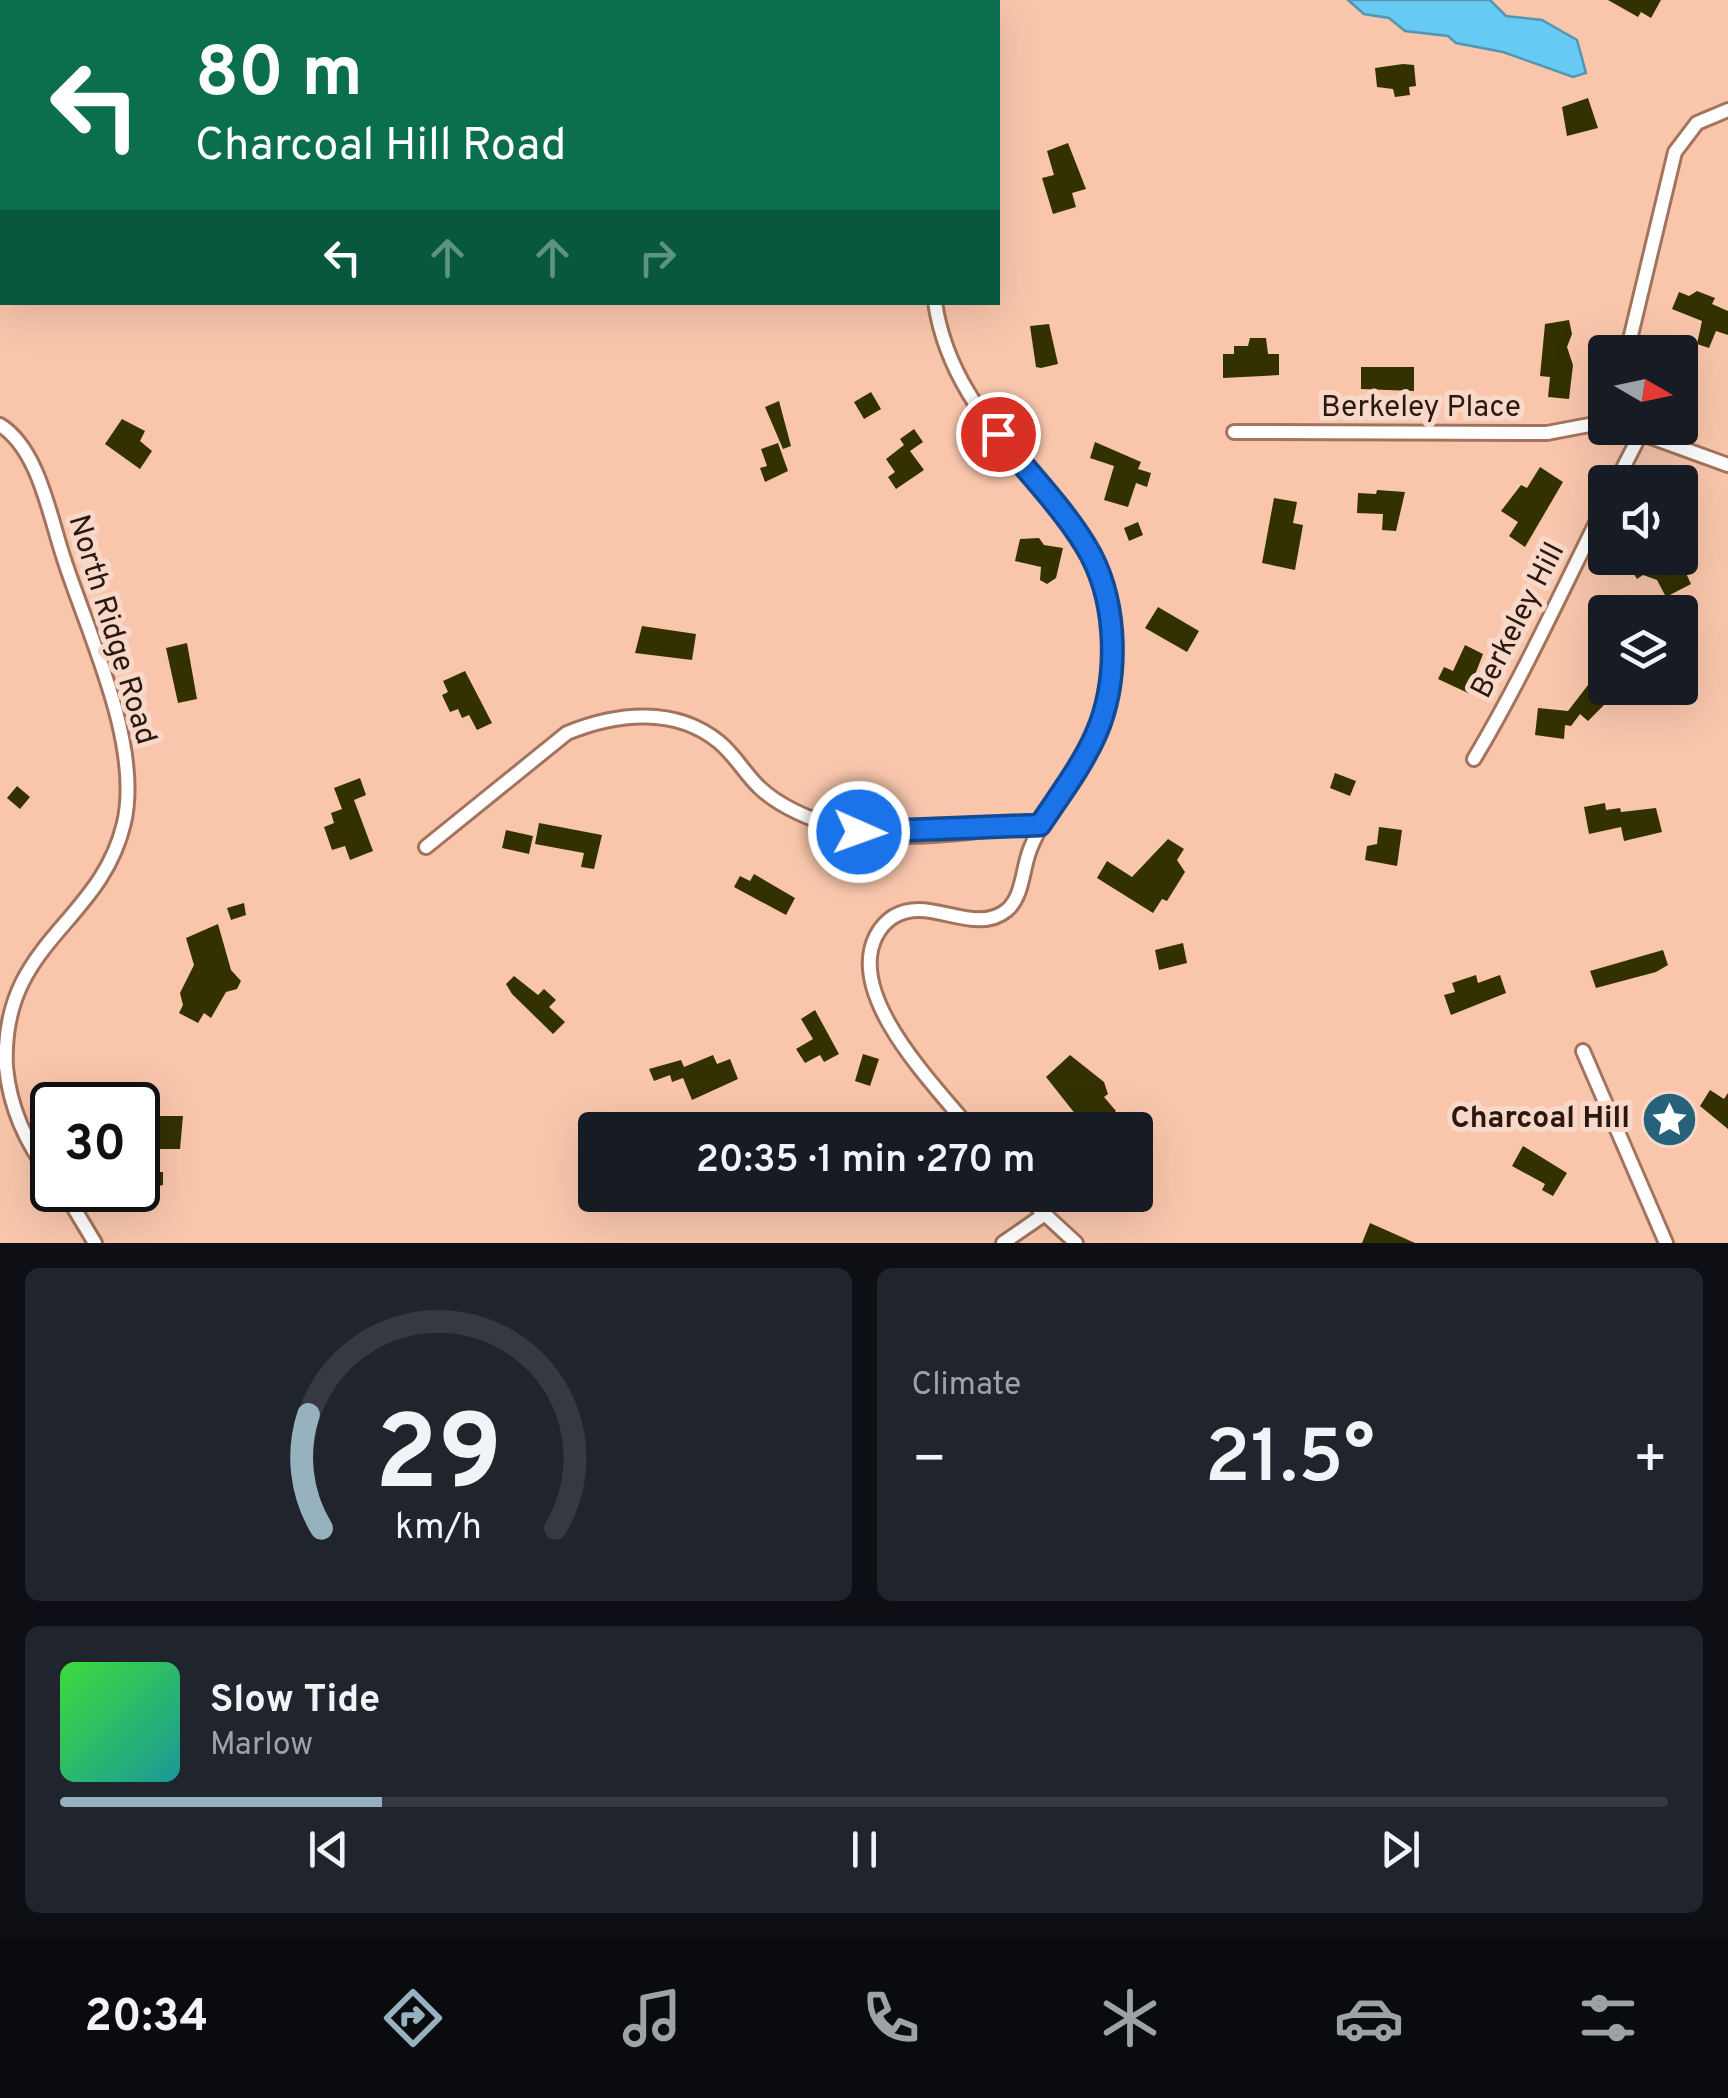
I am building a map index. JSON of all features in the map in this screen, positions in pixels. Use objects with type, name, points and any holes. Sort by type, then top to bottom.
[{"type":"street","points":[[1631,335],[1675,152],[1697,123],[1728,110]]},
{"type":"street","points":[[935,305],[938,324],[976,406],[1092,558],[1110,622],[1110,675],[1096,733],[1040,825],[1016,898],[1008,909],[982,920],[921,910],[898,914],[879,930],[870,954],[873,987],[892,1029],[957,1112]]},
{"type":"street","name":"North Ridge Road","points":[[0,426],[17,438],[40,486],[120,732],[128,785],[124,821],[104,872],[21,973],[8,1004],[4,1047],[14,1107],[30,1144]]},
{"type":"street","name":"Berkeley Place","points":[[1234,432],[1547,434],[1588,427]]},
{"type":"street","points":[[1668,445],[1728,466]]},
{"type":"street","name":"Berkeley Hill","points":[[1474,759],[1513,694],[1534,641],[1588,538]]},
{"type":"street","points":[[426,847],[567,734],[592,723],[628,716],[672,718],[696,726],[719,741],[761,789],[800,812],[840,828],[880,834],[1040,825]]},
{"type":"street","points":[[1583,1051],[1666,1243]]},
{"type":"street","points":[[77,1212],[95,1243]]},
{"type":"street","points":[[1039,1212],[1076,1243]]},
{"type":"street","points":[[1003,1243],[1042,1216]]},
{"type":"water","points":[[1348,0],[1490,0],[1506,16],[1542,20],[1577,40],[1586,73],[1573,77],[1503,52],[1456,43],[1448,36],[1405,31],[1389,18],[1364,14]]},
{"type":"building","points":[[1608,0],[1661,0],[1651,18],[1641,12],[1638,17]]},
{"type":"building","points":[[1414,65],[1416,86],[1409,87],[1410,95],[1395,97],[1393,89],[1377,87],[1375,68]]},
{"type":"building","points":[[1588,98],[1598,128],[1567,136],[1562,107]]},
{"type":"building","points":[[1068,143],[1086,189],[1072,193],[1076,207],[1053,214],[1042,178],[1054,175],[1047,151]]},
{"type":"building","points":[[1697,291],[1715,298],[1712,304],[1728,311],[1728,335],[1716,331],[1709,348],[1698,344],[1702,321],[1672,309],[1679,292],[1689,296]]},
{"type":"building","points":[[1569,320],[1572,334],[1567,347],[1573,365],[1569,399],[1548,397],[1550,377],[1540,376],[1545,324]]},
{"type":"building","points":[[1049,324],[1058,364],[1036,367],[1030,326]]},
{"type":"building","points":[[1250,338],[1266,338],[1268,354],[1279,354],[1279,375],[1223,378],[1223,354],[1234,354],[1234,346],[1248,346]]},
{"type":"building","points":[[1361,367],[1414,367],[1414,391],[1361,389]]},
{"type":"building","points":[[871,392],[881,409],[864,419],[854,402]]},
{"type":"building","points":[[779,401],[791,446],[783,449],[765,407]]},
{"type":"building","points":[[122,419],[145,431],[140,441],[152,451],[140,469],[105,444]]},
{"type":"building","points":[[914,429],[923,442],[910,451],[924,470],[896,489],[888,477],[895,472],[886,459],[904,445],[900,439]]},
{"type":"building","points":[[1095,442],[1141,462],[1138,469],[1151,473],[1147,487],[1136,483],[1128,507],[1104,500],[1114,466],[1090,458]]},
{"type":"building","points":[[778,443],[788,471],[765,482],[760,468],[767,466],[761,449]]},
{"type":"building","points":[[1540,467],[1563,482],[1525,547],[1509,536],[1518,522],[1501,511],[1521,485],[1527,488]]},
{"type":"building","points":[[1377,490],[1405,492],[1396,531],[1382,530],[1383,514],[1357,513],[1358,493],[1376,494]]},
{"type":"building","points":[[1274,498],[1297,502],[1293,523],[1303,525],[1295,570],[1262,563]]},
{"type":"building","points":[[1138,522],[1143,535],[1129,541],[1124,528]]},
{"type":"building","points":[[1039,538],[1044,545],[1063,548],[1056,578],[1047,584],[1040,580],[1041,567],[1015,561],[1020,539]]},
{"type":"building","points":[[1643,575],[1687,575],[1691,584],[1665,595],[1657,580]]},
{"type":"building","points":[[1158,607],[1199,631],[1187,652],[1145,628]]},
{"type":"building","points":[[642,626],[696,634],[692,660],[635,653]]},
{"type":"building","points":[[187,643],[197,699],[178,703],[166,648]]},
{"type":"building","points":[[1465,645],[1483,654],[1468,693],[1438,679],[1444,667],[1453,671]]},
{"type":"building","points":[[465,671],[492,723],[477,730],[469,715],[462,718],[458,709],[450,712],[442,695],[448,692],[443,681]]},
{"type":"building","points":[[1588,685],[1588,705],[1604,705],[1588,721],[1580,714],[1571,726],[1565,725],[1564,739],[1535,735],[1538,708],[1568,711]]},
{"type":"building","points":[[1335,773],[1356,781],[1350,796],[1330,788]]},
{"type":"building","points":[[360,778],[366,795],[354,800],[373,851],[350,860],[345,846],[332,850],[324,827],[334,823],[331,813],[342,809],[334,788]]},
{"type":"building","points":[[17,786],[30,797],[20,809],[7,798]]},
{"type":"building","points":[[1605,803],[1606,810],[1620,808],[1621,812],[1656,808],[1662,832],[1624,841],[1621,827],[1589,834],[1584,807]]},
{"type":"building","points":[[539,823],[602,835],[594,869],[581,867],[584,853],[535,844]]},
{"type":"building","points":[[1379,827],[1402,830],[1397,866],[1365,860],[1367,846],[1377,844]]},
{"type":"building","points":[[506,830],[533,836],[529,854],[502,848]]},
{"type":"building","points":[[1168,839],[1184,849],[1177,860],[1185,872],[1167,901],[1162,899],[1153,913],[1097,878],[1107,861],[1132,877]]},
{"type":"building","points":[[754,874],[795,898],[786,915],[734,887],[740,876],[750,881]]},
{"type":"building","points":[[244,903],[246,915],[231,920],[227,908]]},
{"type":"building","points":[[218,924],[231,970],[241,981],[237,989],[226,992],[211,1018],[204,1013],[198,1023],[179,1013],[183,1005],[180,993],[194,965],[186,938]]},
{"type":"building","points":[[1183,943],[1187,963],[1159,970],[1155,950]]},
{"type":"building","points":[[1663,950],[1668,965],[1656,972],[1596,988],[1590,971]]},
{"type":"building","points":[[1476,975],[1478,983],[1500,975],[1506,993],[1451,1015],[1444,995],[1455,992],[1452,983]]},
{"type":"building","points":[[514,976],[538,995],[544,989],[556,1000],[549,1007],[565,1022],[553,1034],[512,994],[506,984]]},
{"type":"building","points":[[815,1010],[839,1054],[824,1062],[820,1055],[805,1063],[796,1049],[813,1039],[801,1019]]},
{"type":"building","points":[[863,1054],[879,1059],[870,1086],[855,1081]]},
{"type":"building","points":[[713,1055],[717,1064],[730,1059],[738,1079],[692,1100],[683,1078],[672,1082],[670,1075],[654,1081],[649,1069],[681,1060],[684,1067]]},
{"type":"building","points":[[1070,1055],[1104,1082],[1108,1094],[1104,1097],[1116,1111],[1074,1112],[1046,1077]]},
{"type":"building","points":[[1710,1090],[1724,1099],[1728,1093],[1728,1129],[1700,1106]]},
{"type":"building","points":[[160,1116],[183,1116],[180,1149],[160,1149]]},
{"type":"building","points":[[1523,1146],[1567,1173],[1553,1196],[1542,1190],[1545,1184],[1512,1166]]},
{"type":"building","points":[[1370,1223],[1415,1243],[1362,1243]]},
{"type":"place","name":"Charcoal Hill","points":[[1669,1119]]},
{"type":"route","points":[[859,832],[914,833],[1040,825],[1096,733],[1110,675],[1112,643],[1100,582],[1092,558],[1075,531],[998,434]]}]
